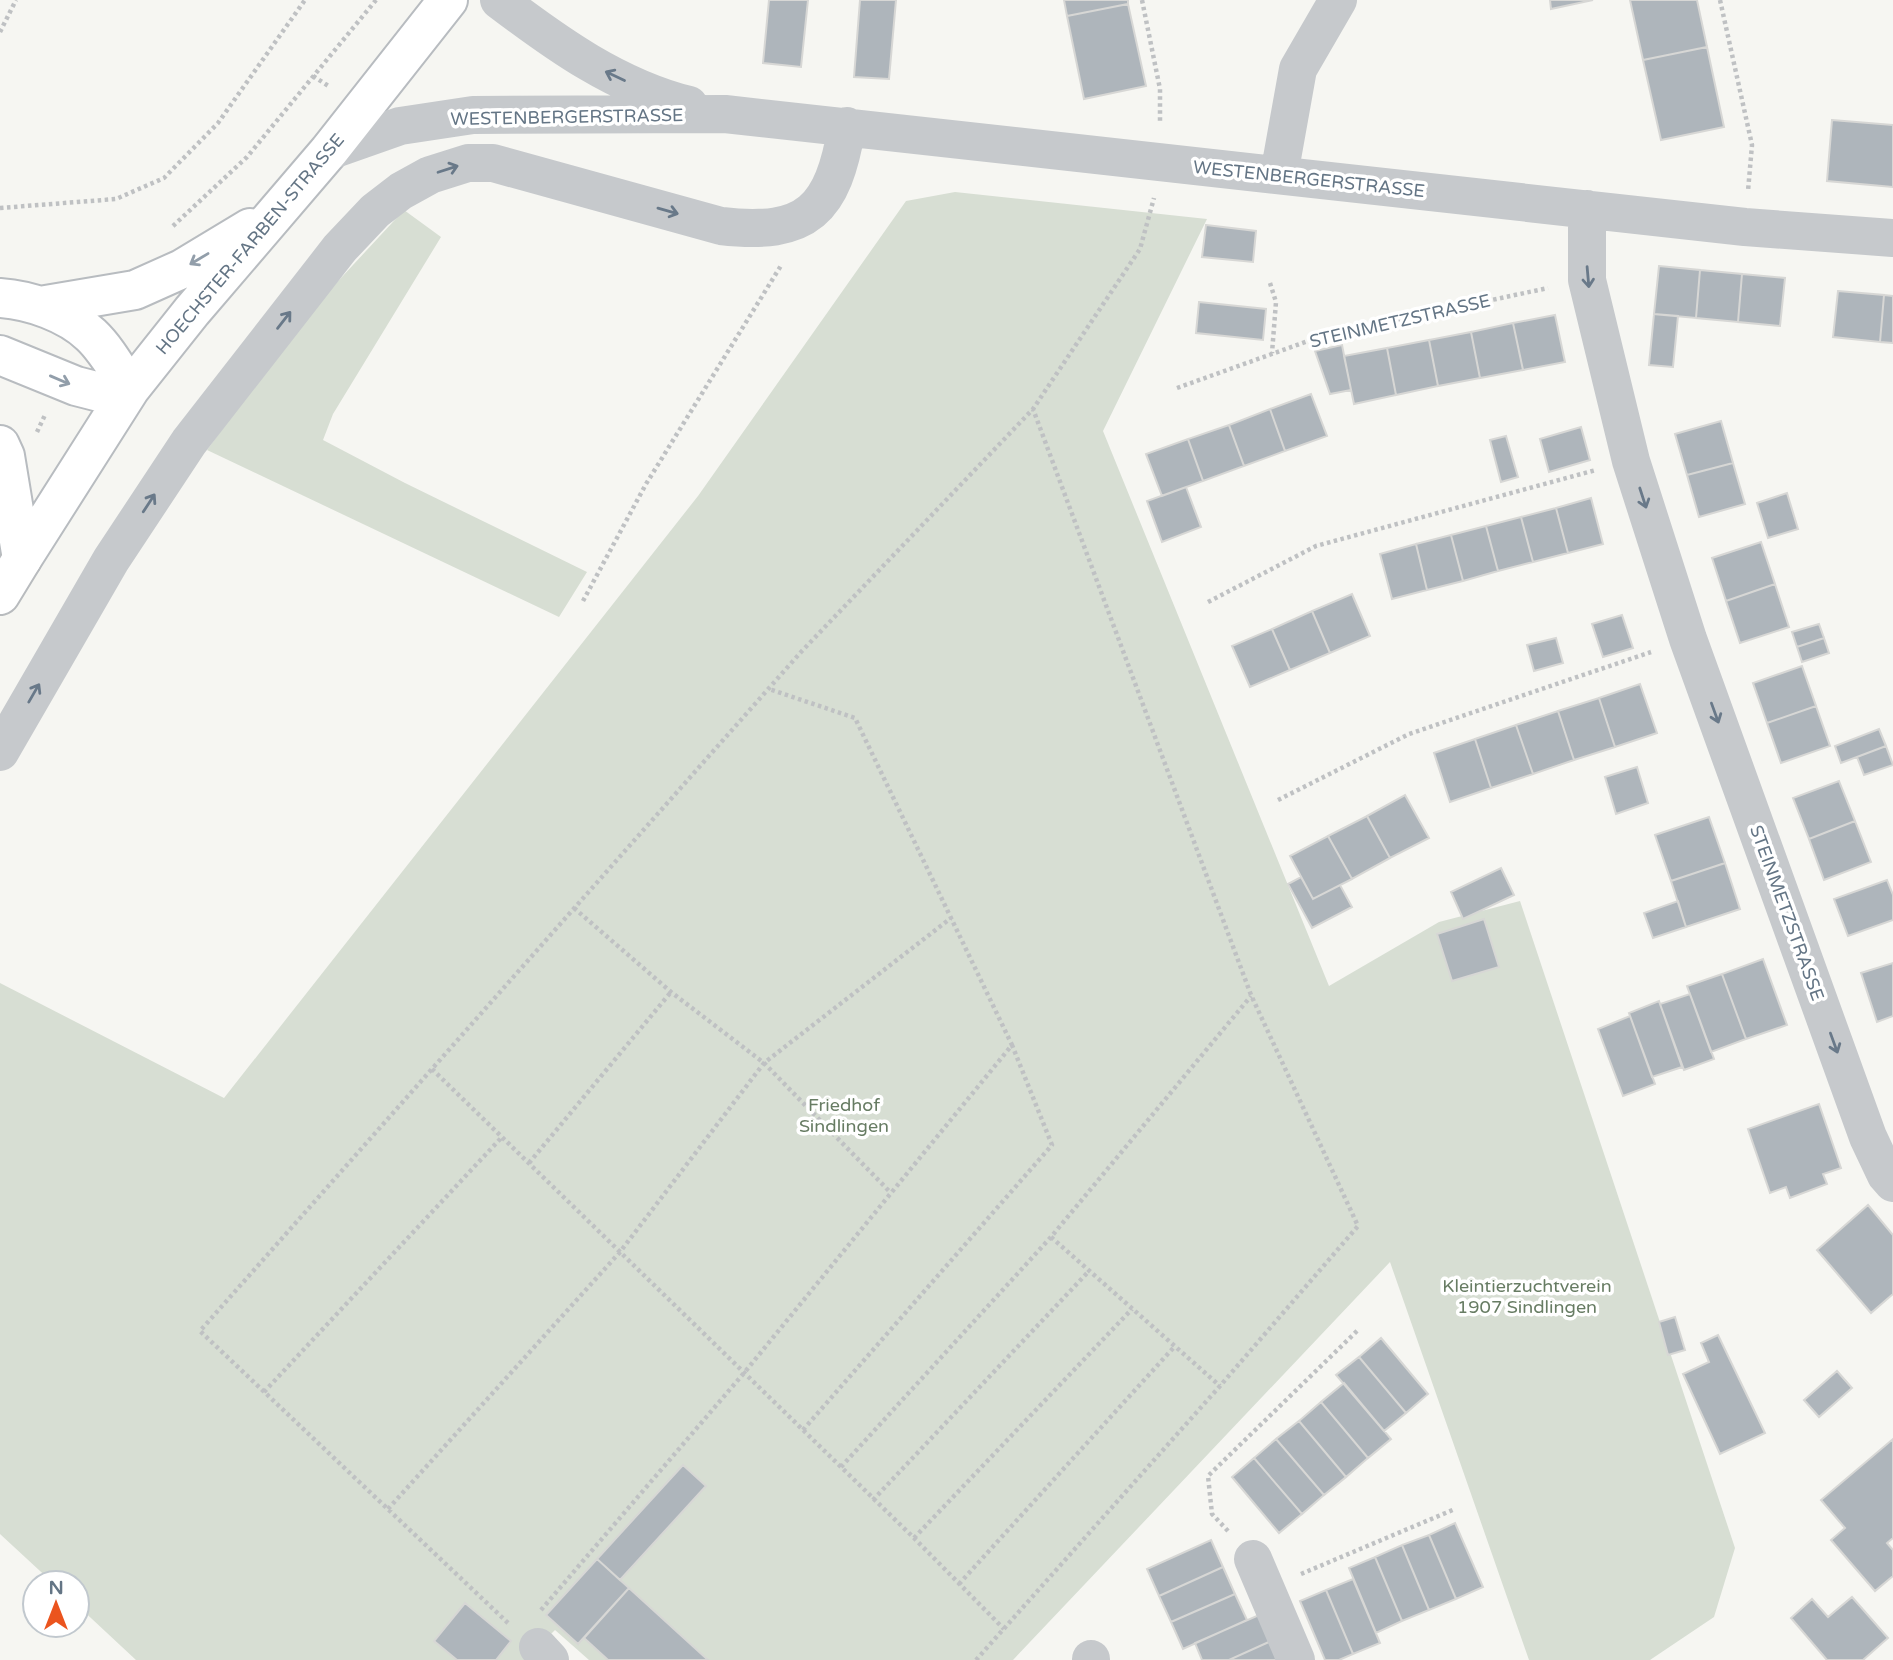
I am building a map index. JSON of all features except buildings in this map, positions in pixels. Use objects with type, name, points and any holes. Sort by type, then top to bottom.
[{"type":"main road","name":"HOECHSTER-FARBEN-STRASSE","points":[[0,595],[126,394],[192,311],[329,151],[448,0]]},
{"type":"main road","points":[[40,306],[135,290],[159,280],[279,211]]},
{"type":"main road","points":[[0,298],[40,306],[90,334],[113,362],[126,394]]},
{"type":"main road","points":[[0,355],[76,386],[126,394]]},
{"type":"main road","points":[[0,445],[5,456],[22,559]]},
{"type":"street","name":"WESTENBERGERSTRASSE","points":[[499,0],[585,62],[676,102],[725,114]]},
{"type":"street","points":[[1279,175],[1298,69],[1338,0]]},
{"type":"street","name":"WESTENBERGERSTRASSE","points":[[329,151],[400,126],[473,115],[725,114],[1745,227],[1893,238]]},
{"type":"street","points":[[0,752],[111,560],[189,442],[340,248],[375,211],[401,191],[430,175],[468,163],[493,163],[721,226],[775,228],[806,215],[821,200],[835,180],[847,126]]},
{"type":"street","name":"STEINMETZSTRASSE","points":[[1587,209],[1587,280],[1631,461],[1688,639],[1881,1126],[1886,1175],[1893,1183]]},
{"type":"street","points":[[1259,1574],[1296,1660]]},
{"type":"path","points":[[0,32],[16,0]]},
{"type":"path","points":[[0,208],[116,200],[164,178],[218,123],[305,0]]},
{"type":"path","points":[[170,229],[247,158],[376,0]]},
{"type":"path","points":[[1012,1045],[744,1373],[536,1647],[200,1331],[769,689],[1033,409],[1140,249],[1152,212],[1161,163],[1160,89],[1142,0]]},
{"type":"path","points":[[1720,0],[1752,145],[1745,227]]},
{"type":"path","points":[[583,601],[646,484],[773,282],[792,245],[791,223]]},
{"type":"path","name":"STEINMETZSTRASSE","points":[[1177,388],[1322,335],[1587,280]]},
{"type":"path","points":[[1270,283],[1276,302],[1272,353]]},
{"type":"path","points":[[976,1660],[1220,1387],[1358,1226],[1251,995],[1033,409]]},
{"type":"path","points":[[1208,602],[1316,546],[1631,461]]},
{"type":"path","points":[[1278,800],[1409,734],[1688,639]]},
{"type":"path","points":[[769,689],[855,718],[1012,1045],[1052,1145],[803,1430]]},
{"type":"path","points":[[574,908],[671,992],[764,1063],[891,1193]]},
{"type":"path","points":[[388,1509],[620,1252],[764,1063],[951,918]]},
{"type":"path","points":[[529,1163],[671,992]]},
{"type":"path","points":[[841,1467],[1051,1237],[1251,995]]},
{"type":"path","points":[[432,1069],[914,1538],[1003,1629]]},
{"type":"path","points":[[264,1392],[502,1137]]},
{"type":"path","points":[[1051,1237],[1220,1387]]},
{"type":"path","points":[[873,1500],[1089,1271]]},
{"type":"path","points":[[914,1538],[1132,1309]]},
{"type":"path","points":[[1360,1329],[1208,1476],[1212,1514],[1259,1574],[1455,1508]]},
{"type":"path","points":[[959,1584],[1175,1346]]},
{"type":"green space","name":"Friedhof Sindlingen","points":[[955,192],[1207,219],[1103,431],[1329,986],[1439,922],[1520,901],[1735,1548],[1714,1617],[1650,1660],[1529,1660],[1390,1262],[1013,1660],[589,1660],[555,1630],[525,1660],[136,1660],[91,1618],[91,1569],[38,1569],[0,1534],[0,983],[224,1098],[698,496],[906,201]]},
{"type":"green space","points":[[404,210],[441,237],[333,414],[323,440],[587,572],[559,617],[207,450],[302,320]]},
{"type":"park label","name":"Kleintierzuchtverein 1907 Sindlingen","points":[[1527,1296]]}]
